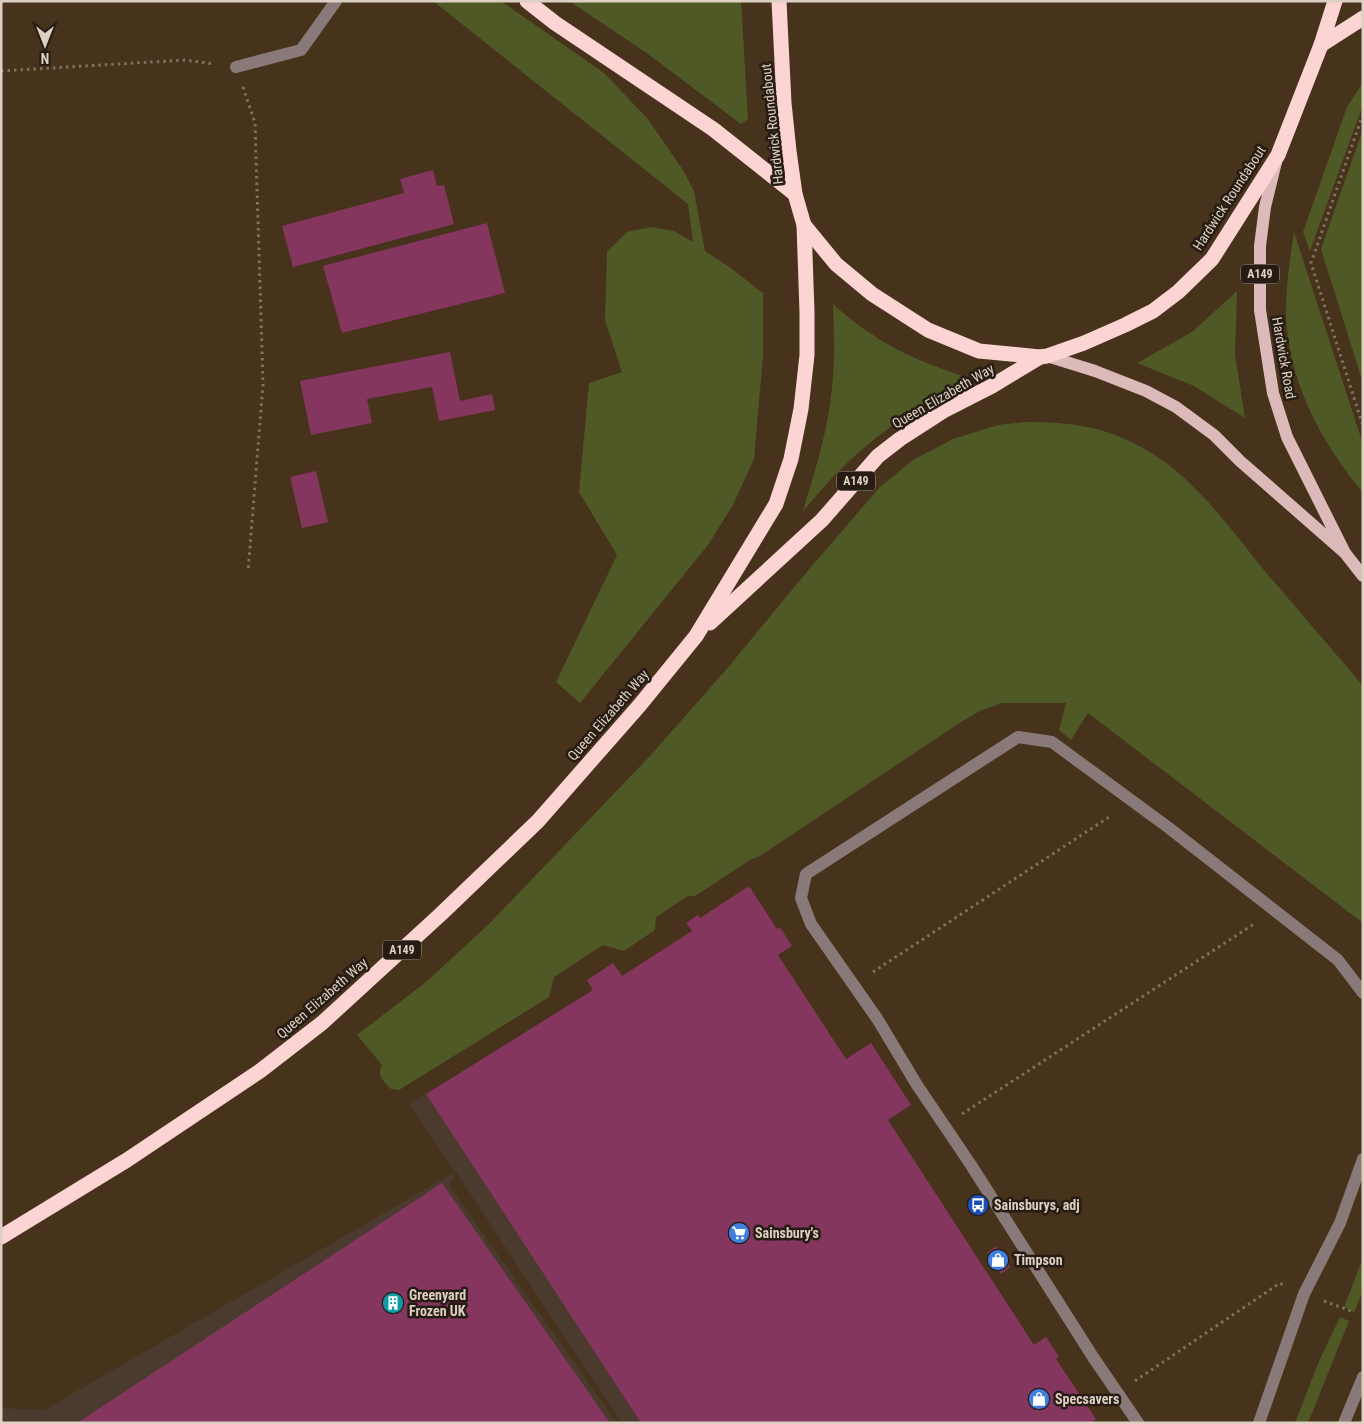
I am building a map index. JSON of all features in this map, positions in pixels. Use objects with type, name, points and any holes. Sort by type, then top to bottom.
[{"type":"highway","points":[[527,1],[554,23],[713,129],[795,194]]},
{"type":"highway","name":"Hardwick Roundabout","points":[[779,1],[784,103],[795,194],[804,225],[836,264],[872,294],[928,330],[979,350],[1044,356],[1125,325],[1153,311],[1178,292],[1212,258],[1278,154],[1321,45],[1335,1]]},
{"type":"highway","points":[[1321,45],[1363,18]]},
{"type":"highway","name":"Queen Elizabeth Way","points":[[1,1237],[127,1160],[260,1071],[322,1023],[441,914],[538,821],[639,706],[696,636],[776,504],[791,459],[801,409],[807,355],[804,225]]},
{"type":"highway","name":"Queen Elizabeth Way","points":[[696,636],[822,520],[878,456],[937,415],[1044,356]]},
{"type":"main road","name":"Hardwick Road","points":[[1278,154],[1265,207],[1260,246],[1260,310],[1273,393],[1287,437],[1345,553]]},
{"type":"main road","name":"Hardwick Road","points":[[1044,356],[1096,371],[1146,391],[1176,408],[1214,435],[1240,461],[1345,553],[1363,576]]},
{"type":"street","points":[[236,67],[301,50],[336,1]]},
{"type":"street","points":[[1138,1423],[1093,1357],[853,985],[811,924],[801,898],[806,874],[1018,737],[1052,742],[1169,828],[1338,960],[1363,993]]},
{"type":"street","points":[[1259,1423],[1304,1294],[1340,1223],[1363,1159]]},
{"type":"street","points":[[1344,1423],[1363,1377]]},
{"type":"path","points":[[1,71],[185,60],[236,67],[255,123],[263,384],[248,572]]},
{"type":"path","points":[[1363,114],[1310,263],[1363,426]]},
{"type":"path","points":[[853,985],[1109,817]]},
{"type":"path","points":[[945,1126],[1257,922]]},
{"type":"path","points":[[1118,1393],[1280,1283],[1354,1312]]},
{"type":"shaded area","name":"Greenyard Frozen UK","points":[[426,1094],[641,1423],[622,1423],[456,1172],[450,1187],[617,1423],[1,1423],[1,1408],[44,1410],[455,1172],[410,1104]]},
{"type":"green space","points":[[433,1],[501,1],[604,73],[647,118],[683,170],[694,191],[705,251],[763,293],[763,356],[754,459],[733,505],[708,545],[580,703],[556,682],[617,555],[579,492],[589,383],[622,372],[605,320],[607,252],[627,232],[651,227],[674,231],[693,242],[688,204]]},
{"type":"green space","points":[[569,1],[741,1],[748,119],[741,124],[648,54]]},
{"type":"green space","points":[[1363,82],[1363,105],[1310,251],[1303,232],[1347,107]]},
{"type":"green space","points":[[1363,129],[1363,383],[1321,249]]},
{"type":"green space","points":[[1294,232],[1363,444],[1363,493],[1333,453],[1320,431],[1300,386],[1293,362],[1286,312],[1287,282]]},
{"type":"green space","points":[[1237,291],[1235,355],[1245,418],[1194,386],[1137,363],[1192,332]]},
{"type":"green space","points":[[833,304],[864,329],[896,349],[931,365],[969,378],[921,406],[875,439],[841,469],[803,511],[821,450],[830,404],[834,356]]},
{"type":"green space","points":[[1025,422],[1072,424],[1101,430],[1145,449],[1179,473],[1224,520],[1363,686],[1363,923],[1088,713],[1071,740],[1059,730],[1066,703],[1002,703],[980,711],[961,722],[760,856],[750,860],[695,896],[688,896],[656,917],[655,930],[624,951],[603,945],[554,977],[549,997],[399,1090],[391,1089],[380,1075],[382,1065],[357,1035],[426,982],[489,924],[649,757],[725,671],[880,487],[913,460],[953,439],[998,425]]},
{"type":"green space","points":[[1363,1258],[1363,1291],[1354,1312],[1344,1307]]},
{"type":"green space","points":[[1340,1317],[1349,1321],[1308,1423],[1295,1423],[1319,1361]]},
{"type":"building","points":[[433,170],[437,186],[444,185],[454,224],[293,267],[282,226],[404,193],[400,179]]},
{"type":"building","points":[[487,223],[505,293],[342,333],[323,266]]},
{"type":"building","points":[[450,352],[460,401],[492,394],[495,410],[439,421],[432,387],[367,399],[372,423],[311,435],[300,381]]},
{"type":"building","points":[[316,471],[328,522],[302,528],[290,477]]},
{"type":"building","name":"Sainsbury's","points":[[749,886],[777,929],[780,927],[792,946],[778,955],[846,1059],[871,1043],[911,1105],[888,1120],[1034,1345],[1046,1337],[1059,1357],[1056,1359],[1096,1419],[1091,1423],[641,1423],[426,1094],[593,990],[587,980],[613,963],[622,976],[692,931],[686,923],[698,915],[700,918]]},
{"type":"building","name":"Greenyard Frozen UK","points":[[442,1183],[610,1423],[77,1423]]},
{"type":"building","name":"Timpson","points":[[996,1246],[1010,1267],[1001,1274],[987,1253]]},
{"type":"place","name":"Sainsburys, adj","points":[[978,1205]]},
{"type":"place","name":"Sainsbury's","points":[[739,1233]]},
{"type":"place","name":"Timpson","points":[[998,1260]]},
{"type":"place","name":"Greenyard Frozen UK","points":[[393,1303]]},
{"type":"place","name":"Specsavers","points":[[1039,1399]]}]
